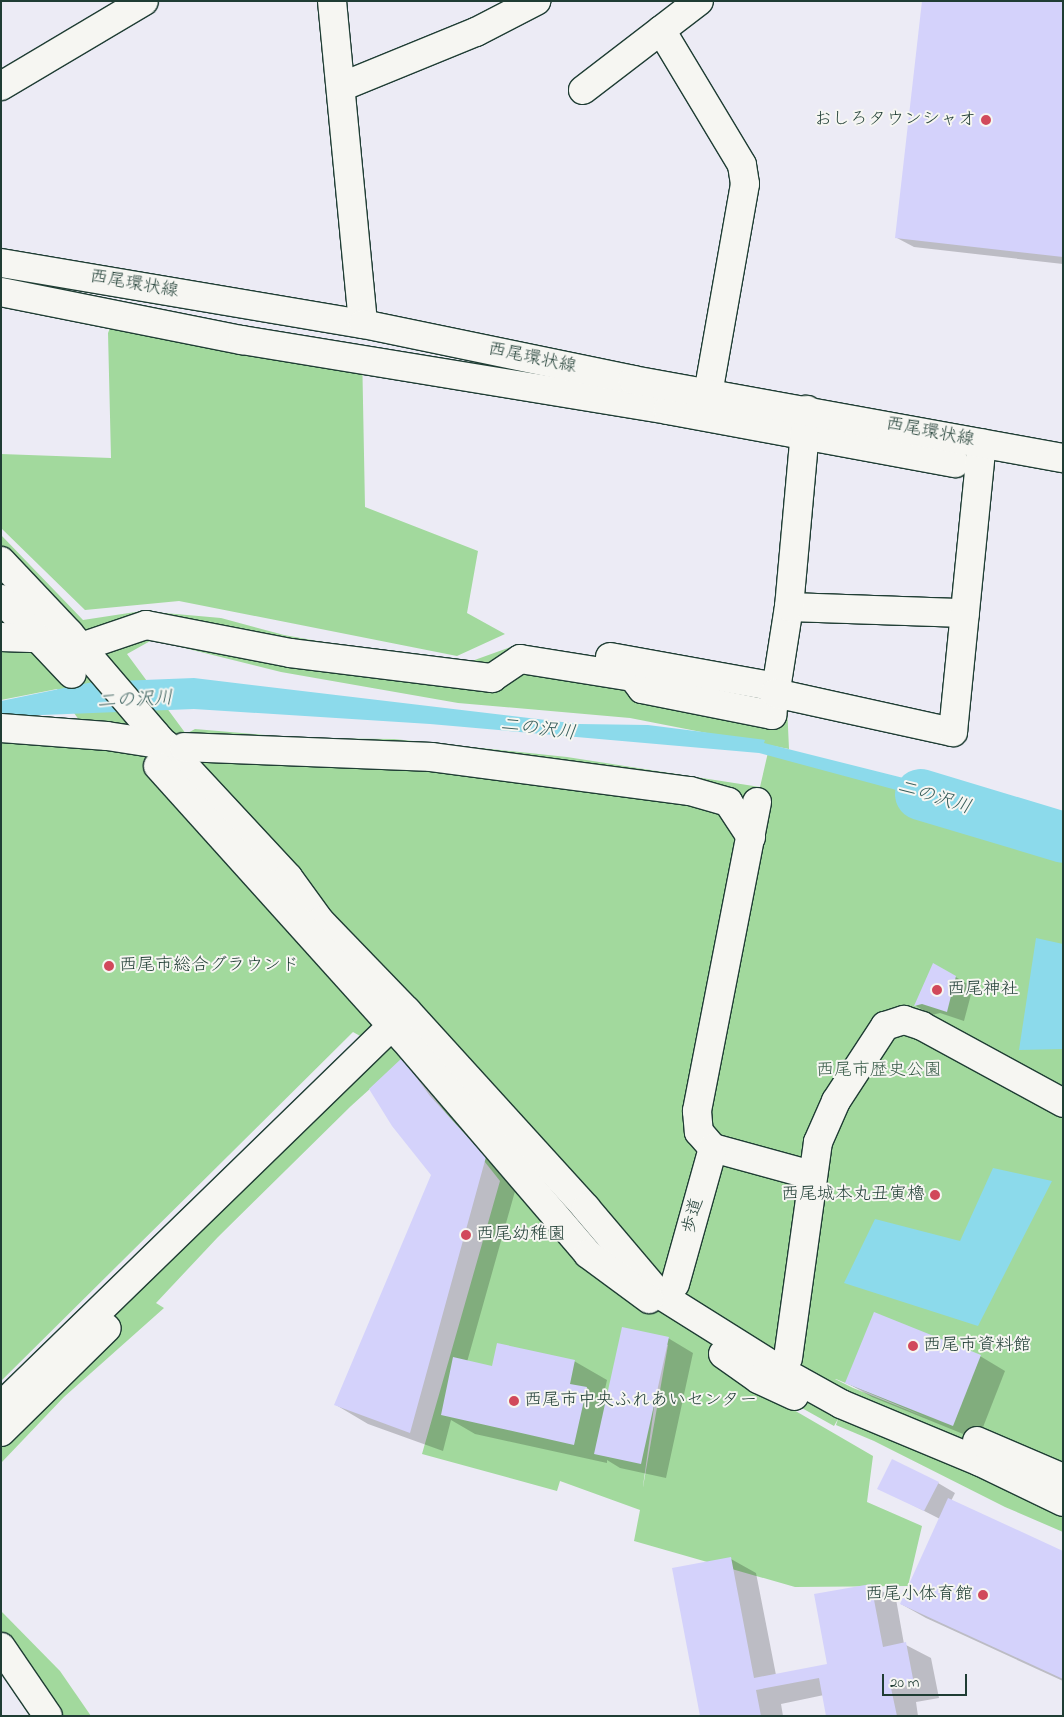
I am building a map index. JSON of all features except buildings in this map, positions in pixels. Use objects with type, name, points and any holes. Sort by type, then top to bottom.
[{"type":"street","points":[[1,86],[144,1]]},
{"type":"street","points":[[332,1],[342,87],[363,324]]},
{"type":"street","points":[[342,87],[476,32],[536,1]]},
{"type":"street","points":[[583,90],[699,1]]},
{"type":"street","points":[[661,30],[742,166],[745,184],[708,394]]},
{"type":"street","name":"西尾環状線","points":[[1,263],[363,324],[708,394],[806,422],[982,443],[1063,458]]},
{"type":"street","points":[[1,292],[242,340],[668,410],[806,422],[955,462]]},
{"type":"street","points":[[774,699],[789,607],[806,422]]},
{"type":"street","points":[[511,640],[774,699],[953,732],[982,443]]},
{"type":"street","points":[[1,546],[76,633],[166,748],[400,1025],[588,1254],[758,1380],[918,1453],[1063,1514]]},
{"type":"street","points":[[1,560],[76,633]]},
{"type":"street","points":[[1,599],[72,674]]},
{"type":"street","points":[[789,607],[965,613]]},
{"type":"street","points":[[76,633],[146,625],[290,653],[492,678],[520,658],[633,677],[642,689],[774,699]]},
{"type":"street","points":[[1,637],[38,638]]},
{"type":"street","points":[[1,728],[107,736],[166,748],[431,757],[690,791],[728,802],[750,837]]},
{"type":"street","points":[[213,778],[544,1145],[675,1284],[817,1377],[1063,1478]]},
{"type":"street","points":[[758,802],[697,1111],[699,1132],[713,1148],[812,1175]]},
{"type":"street","points":[[788,1358],[818,1142],[836,1101],[885,1026],[904,1020],[922,1026],[1063,1103]]},
{"type":"street","points":[[1,1406],[400,1025]]},
{"type":"street","points":[[1,1432],[70,1367],[400,1025]]},
{"type":"street","points":[[400,1025],[586,1208],[659,1294],[780,1370],[841,1404],[980,1462],[1063,1502]]},
{"type":"street","name":"歩道","points":[[675,1284],[713,1148]]},
{"type":"street","points":[[1,1647],[48,1716]]},
{"type":"street","points":[[1,1662],[37,1716]]},
{"type":"green space","points":[[119,306],[362,349],[365,507],[478,551],[467,613],[505,634],[457,656],[179,601],[85,610],[1,528],[1,454],[111,458],[108,333]]},
{"type":"green space","name":"西尾市歴史公園","points":[[1,535],[83,620],[142,611],[221,618],[284,635],[458,666],[516,645],[640,675],[787,705],[789,749],[630,718],[458,703],[281,672],[152,640],[127,654],[186,734],[195,729],[301,738],[394,739],[567,757],[760,787],[769,748],[1063,823],[1063,1532],[1005,1507],[874,1441],[836,1425],[838,1419],[834,1426],[732,1369],[708,1360],[873,1456],[867,1502],[922,1526],[908,1586],[795,1587],[634,1541],[640,1510],[560,1481],[557,1491],[422,1454],[500,1181],[403,1059],[351,1106],[218,1237],[156,1303],[164,1308],[64,1397],[1,1463],[1,1415],[380,1047],[353,1032],[1,1381],[1,734],[84,727],[57,689],[1,700]],"holes":[[[663,1343],[668,1345],[643,1487],[643,1486]],[[836,1379],[928,1418],[853,1388]]]},
{"type":"green space","points":[[1,1611],[60,1671],[91,1716],[41,1716],[1,1658]]},
{"type":"water","name":"二の沢川","points":[[194,678],[579,724],[648,725],[765,740],[764,743],[1063,818],[1063,835],[759,753],[430,724],[194,709],[17,716],[1,719],[1,701],[93,682]]},
{"type":"water","points":[[1036,938],[1063,944],[1063,1049],[1019,1050]]},
{"type":"water","points":[[993,1168],[1052,1181],[978,1326],[844,1283],[875,1219],[960,1241]]},
{"type":"waterway","name":"二の沢川","points":[[920,794],[1063,837]]},
{"type":"place","name":"おしろタウンシャオ","points":[[986,120]]},
{"type":"place","name":"西尾市総合グラウンド","points":[[109,966]]},
{"type":"place","name":"西尾神社","points":[[937,990]]},
{"type":"place","name":"西尾城本丸丑寅櫓","points":[[935,1195]]},
{"type":"place","name":"西尾幼稚園","points":[[466,1235]]},
{"type":"place","name":"西尾市資料館","points":[[913,1346]]},
{"type":"place","name":"西尾市中央ふれあいセンター","points":[[514,1401]]},
{"type":"place","name":"西尾小体育館","points":[[983,1595]]}]
